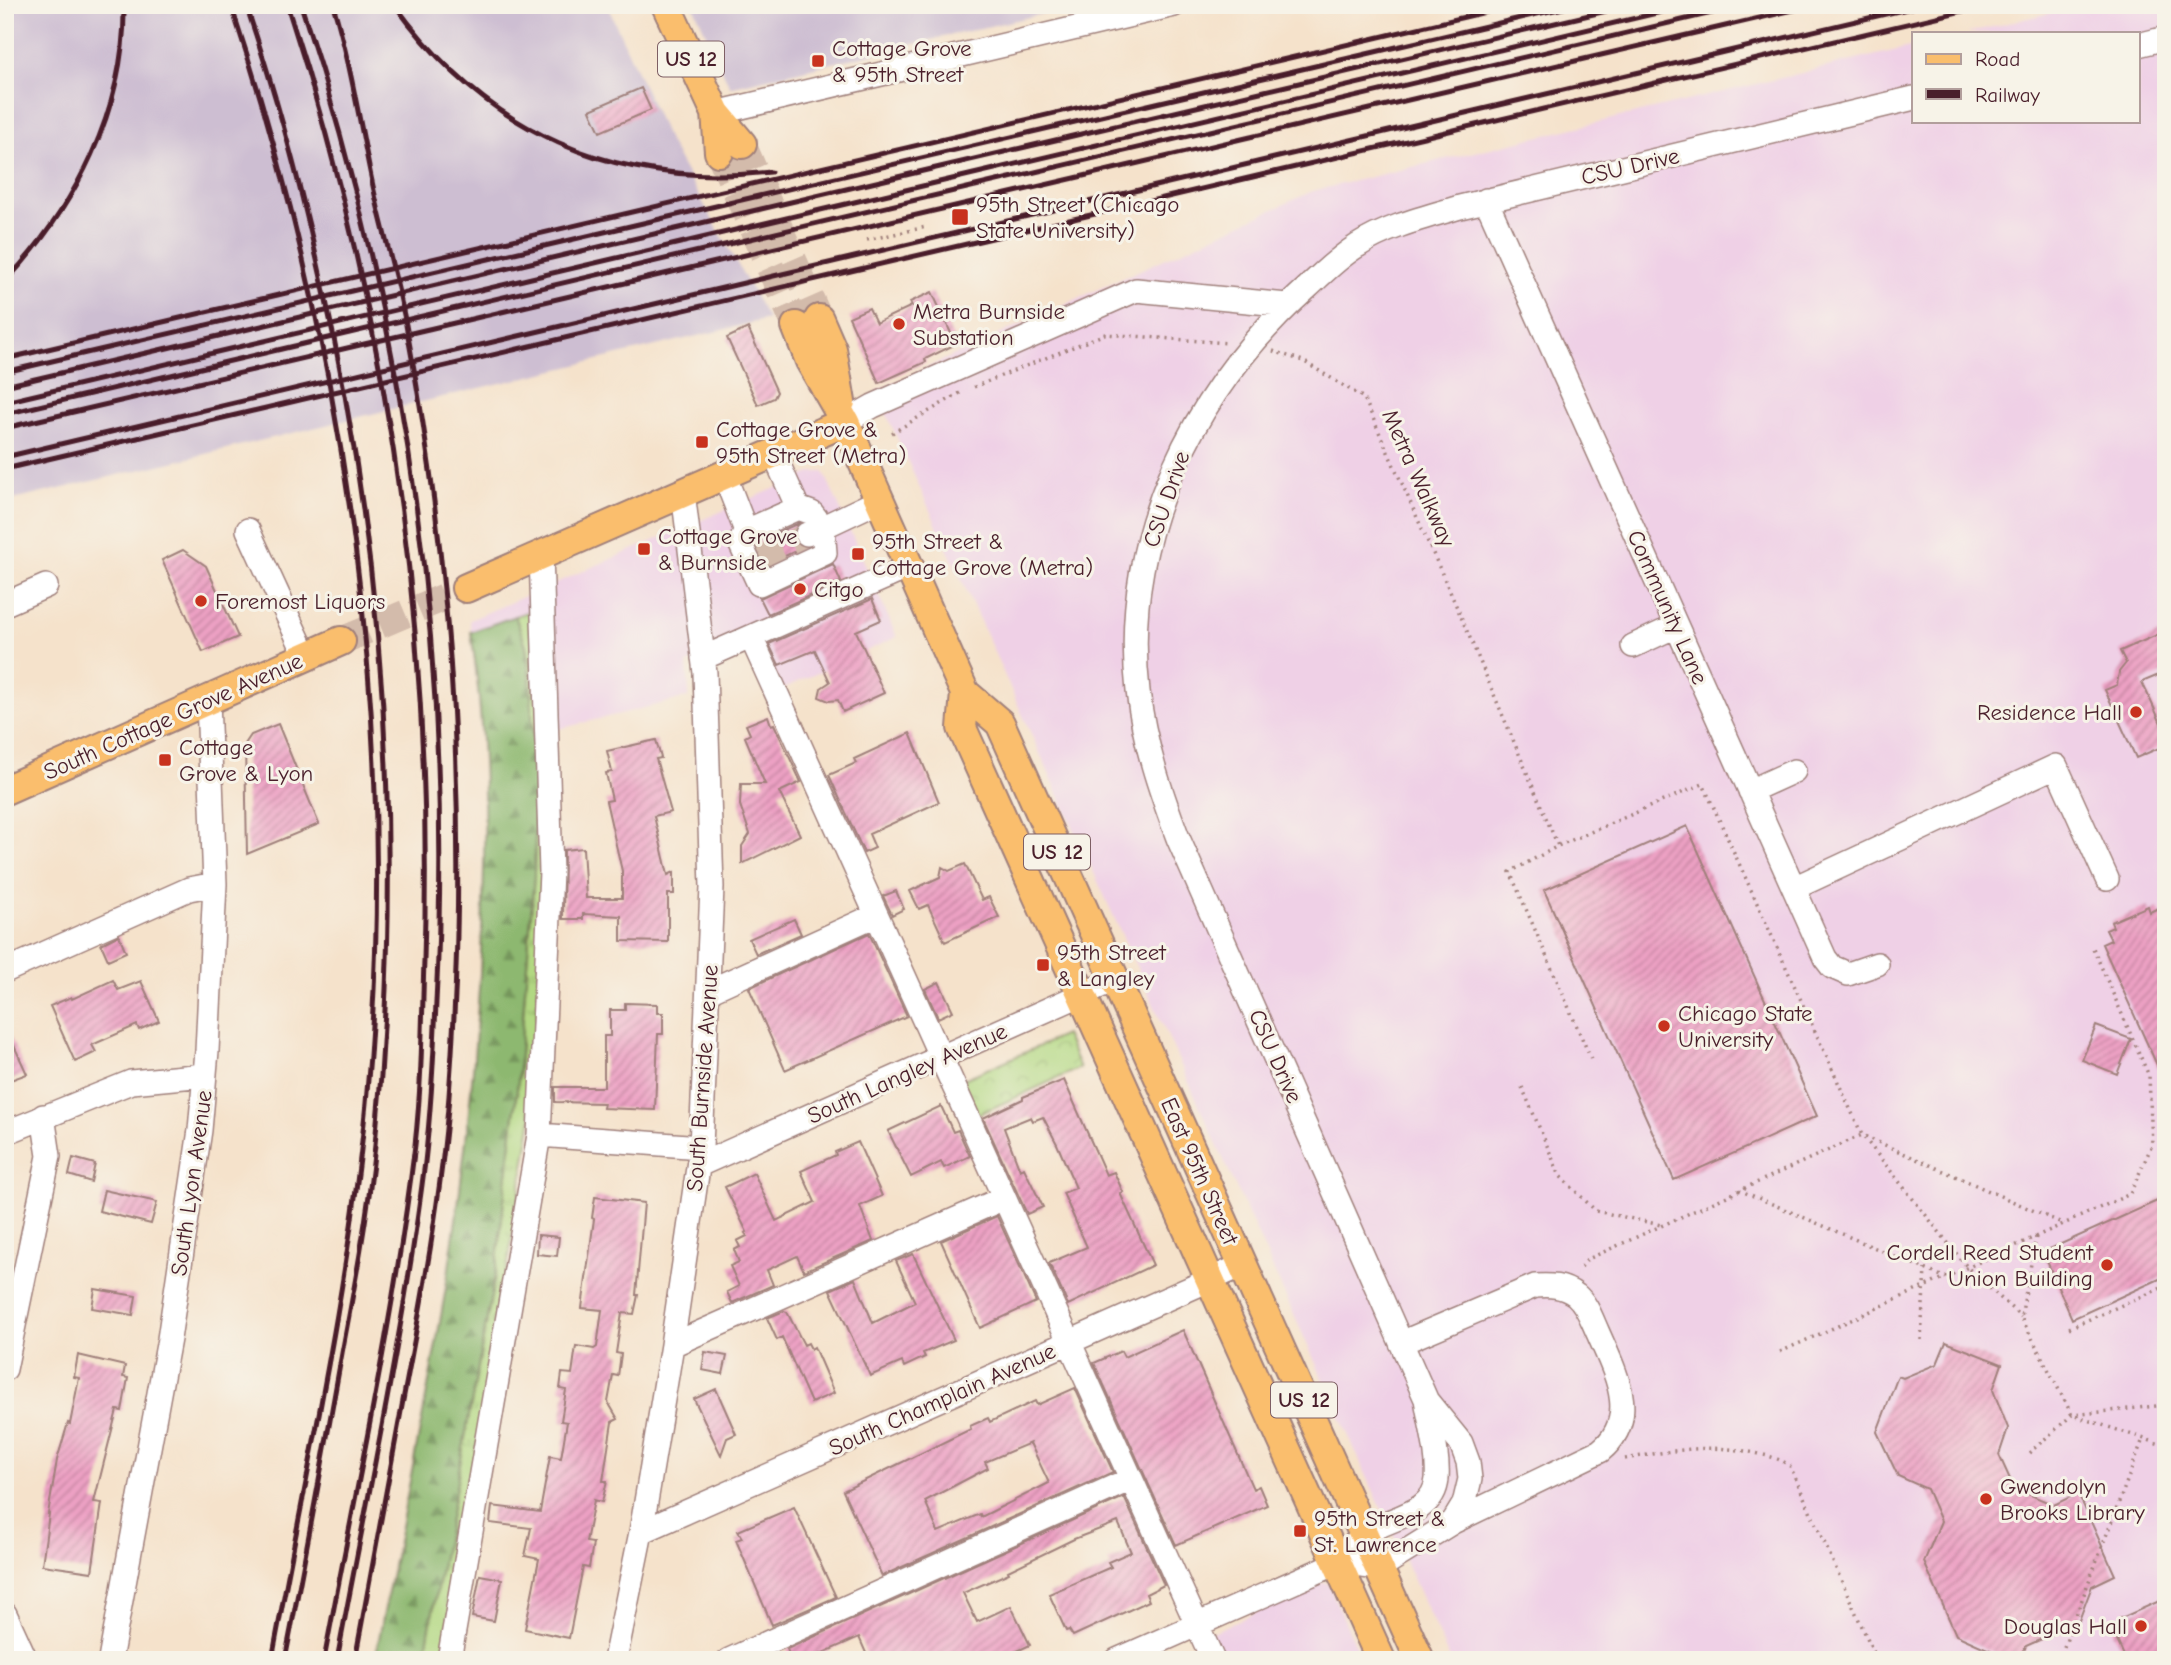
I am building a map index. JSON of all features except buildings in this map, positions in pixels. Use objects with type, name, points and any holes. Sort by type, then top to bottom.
[{"type":"main road","name":"US 12","points":[[666,5],[730,148]]},
{"type":"main road","name":"East 95th Street","points":[[807,323],[832,349],[845,422],[965,693],[1000,723],[1420,1660]]},
{"type":"main road","points":[[466,588],[845,422]]},
{"type":"main road","name":"South Cottage Grove Avenue","points":[[5,790],[341,641]]},
{"type":"main road","name":"East 95th Street","points":[[965,693],[962,728],[1381,1660]]},
{"type":"street","points":[[716,113],[1174,5]]},
{"type":"street","points":[[2140,44],[2166,38]]},
{"type":"street","name":"CSU Drive","points":[[1426,1399],[1178,838],[1156,779],[1139,702],[1136,646],[1146,554],[1156,515],[1174,466],[1196,421],[1220,384],[1287,305],[1356,246],[1392,228],[1486,200],[1912,98]]},
{"type":"street","name":"Community Lane","points":[[1486,200],[1825,958],[1832,967],[1848,974],[1877,964]]},
{"type":"street","points":[[845,422],[873,406],[1136,290],[1287,305]]},
{"type":"street","points":[[773,452],[797,508]]},
{"type":"street","points":[[723,474],[746,531]]},
{"type":"street","name":"South Burnside Avenue","points":[[615,1660],[641,1532],[700,1156],[712,887],[703,658],[683,492]]},
{"type":"street","points":[[815,531],[880,500]]},
{"type":"street","points":[[797,508],[812,513],[815,531],[825,553],[759,584],[755,560],[740,543],[746,531],[797,508]]},
{"type":"street","points":[[248,530],[306,656]]},
{"type":"street","points":[[449,1660],[539,1135],[551,872],[541,554]]},
{"type":"street","points":[[703,658],[909,567]]},
{"type":"street","points":[[5,604],[46,586]]},
{"type":"street","points":[[1633,646],[1676,626]]},
{"type":"street","points":[[751,637],[1213,1660]]},
{"type":"street","name":"South Lyon Avenue","points":[[110,1660],[169,1339],[200,1130],[215,884],[208,700]]},
{"type":"street","points":[[1794,888],[2056,766],[2107,879]]},
{"type":"street","points":[[1750,791],[1794,771]]},
{"type":"street","points":[[5,971],[189,889],[215,884]]},
{"type":"street","points":[[709,990],[876,915]]},
{"type":"street","name":"South Langley Avenue","points":[[539,1135],[700,1156],[941,1059],[1114,979]]},
{"type":"street","points":[[5,1133],[131,1082],[205,1075]]},
{"type":"street","points":[[5,1369],[13,1301],[49,1156],[43,1116]]},
{"type":"street","points":[[672,1345],[1004,1198]]},
{"type":"street","name":"South Champlain Avenue","points":[[641,1532],[1243,1265]]},
{"type":"street","points":[[1337,1563],[1379,1568],[1453,1522],[1600,1451],[1618,1433],[1622,1408],[1621,1390],[1586,1307],[1574,1294],[1551,1285],[1535,1286],[1401,1343]]},
{"type":"street","points":[[1426,1399],[1461,1443],[1468,1462],[1469,1479],[1464,1504],[1453,1522]]},
{"type":"street","points":[[1117,1660],[1337,1563],[1364,1535],[1425,1503],[1433,1493],[1437,1480],[1426,1399]]},
{"type":"street","points":[[729,1660],[1131,1479]]},
{"type":"street","points":[[5,1614],[26,1660]]},
{"type":"path","points":[[867,240],[926,227]]},
{"type":"path","name":"Metra Walkway","points":[[892,433],[962,392],[1105,334],[1252,344],[1303,361],[1364,398],[1459,612],[1558,846]]},
{"type":"path","points":[[1591,1059],[1510,872],[1558,846],[1703,784],[1862,1135],[1968,1268],[2021,1317],[2072,1415],[2166,1446]]},
{"type":"path","points":[[1780,1352],[2130,1195],[2152,1145],[2149,1076],[2093,948]]},
{"type":"path","points":[[1522,1087],[1560,1176],[1596,1211],[1662,1225]]},
{"type":"path","points":[[1581,1267],[1588,1259],[1862,1135],[2064,1224]]},
{"type":"path","points":[[1739,1191],[1946,1278]]},
{"type":"path","points":[[2021,1317],[2036,1237]]},
{"type":"path","points":[[1921,1340],[1925,1269]]},
{"type":"path","points":[[2069,1328],[2166,1286]]},
{"type":"path","points":[[2029,1453],[2072,1415],[2166,1405]]},
{"type":"path","points":[[2062,1660],[2061,1654],[2143,1439]]},
{"type":"path","points":[[1625,1459],[1682,1448],[1707,1447],[1746,1451],[1781,1460],[1790,1466],[1877,1660]]},
{"type":"shaded area","points":[[5,5],[607,5],[668,140],[768,319],[5,502]]},
{"type":"shaded area","points":[[693,5],[1080,5],[730,87]]},
{"type":"shaded area","name":"Chicago State University","points":[[2083,5],[2166,5],[2166,1660],[1450,1660],[876,391],[1313,191],[1912,46],[1912,122],[2140,122],[2140,32],[1971,32]]},
{"type":"shaded area","points":[[813,472],[824,472],[897,637],[776,692],[750,637],[687,664],[689,697],[542,733],[533,610],[471,632],[470,620]]},
{"type":"shaded area","points":[[1322,1582],[1328,1583],[1362,1660],[1213,1660],[1202,1637]]},
{"type":"green space","points":[[533,610],[546,825],[532,1118],[442,1660],[424,1660],[496,1269],[518,1081],[534,875],[536,796],[530,677],[526,646],[515,616]]},
{"type":"green space","points":[[515,616],[526,646],[530,677],[536,796],[534,875],[518,1081],[496,1269],[424,1660],[375,1660],[448,1275],[471,1091],[479,998],[484,837],[482,734],[471,632]]},
{"type":"green space","points":[[1065,1035],[1080,1068],[973,1117],[957,1082]]},
{"type":"tunnel","points":[[742,144],[819,319]]},
{"type":"tunnel","points":[[719,152],[796,326]]},
{"type":"tunnel","points":[[760,557],[807,534]]},
{"type":"tunnel","points":[[341,641],[466,588]]},
{"type":"railway","points":[[5,282],[53,222],[92,155],[116,82],[124,5]]},
{"type":"railway","points":[[231,5],[272,137],[306,272],[334,409],[355,547],[369,686],[376,826],[375,965],[366,1103],[358,1173],[325,1382],[272,1660]]},
{"type":"railway","points":[[246,5],[296,172],[342,381],[374,598],[383,707],[387,816],[388,926],[384,1035],[372,1171],[356,1275],[285,1660]]},
{"type":"railway","points":[[287,5],[323,122],[353,240],[378,358],[398,476],[412,596],[421,716],[425,838],[424,960],[415,1145],[385,1339],[324,1660]]},
{"type":"railway","points":[[301,5],[338,127],[369,249],[395,373],[415,497],[429,622],[437,748],[440,875],[432,1082],[425,1162],[396,1349],[337,1660]]},
{"type":"railway","points":[[333,5],[402,307],[423,422],[446,613],[457,805],[455,998],[441,1171],[418,1321],[355,1660]]},
{"type":"railway","points":[[395,5],[431,50],[470,87],[513,119],[559,143],[607,160],[659,171],[714,175],[771,172]]},
{"type":"railway","points":[[5,359],[1516,5]]},
{"type":"railway","points":[[5,372],[1576,5]]},
{"type":"railway","points":[[5,386],[1632,5]]},
{"type":"railway","points":[[5,402],[1691,5]]},
{"type":"railway","points":[[5,414],[1746,5]]},
{"type":"railway","points":[[5,428],[1815,5]]},
{"type":"railway","points":[[5,457],[1924,5]]},
{"type":"railway","points":[[5,469],[1988,5]]},
{"type":"place","name":"Cottage Grove & 95th Street","points":[[818,61]]},
{"type":"place","name":"95th Street (Chicago State University)","points":[[960,217]]},
{"type":"place","name":"Metra Burnside Substation","points":[[899,324]]},
{"type":"place","name":"Cottage Grove & 95th Street (Metra)","points":[[702,442]]},
{"type":"place","name":"Cottage Grove & Burnside","points":[[644,549]]},
{"type":"place","name":"95th Street & Cottage Grove (Metra)","points":[[858,554]]},
{"type":"place","name":"Citgo","points":[[800,589]]},
{"type":"place","name":"Foremost Liquors","points":[[201,601]]},
{"type":"place","name":"Residence Hall","points":[[2136,712]]},
{"type":"place","name":"Cottage Grove & Lyon","points":[[165,760]]},
{"type":"place","name":"95th Street & Langley","points":[[1043,965]]},
{"type":"place","name":"Chicago State University","points":[[1664,1026]]},
{"type":"place","name":"Cordell Reed Student Union Building","points":[[2107,1265]]},
{"type":"place","name":"Gwendolyn Brooks Library","points":[[1986,1499]]},
{"type":"place","name":"95th Street & St. Lawrence","points":[[1300,1531]]},
{"type":"place","name":"Douglas Hall","points":[[2141,1626]]}]
